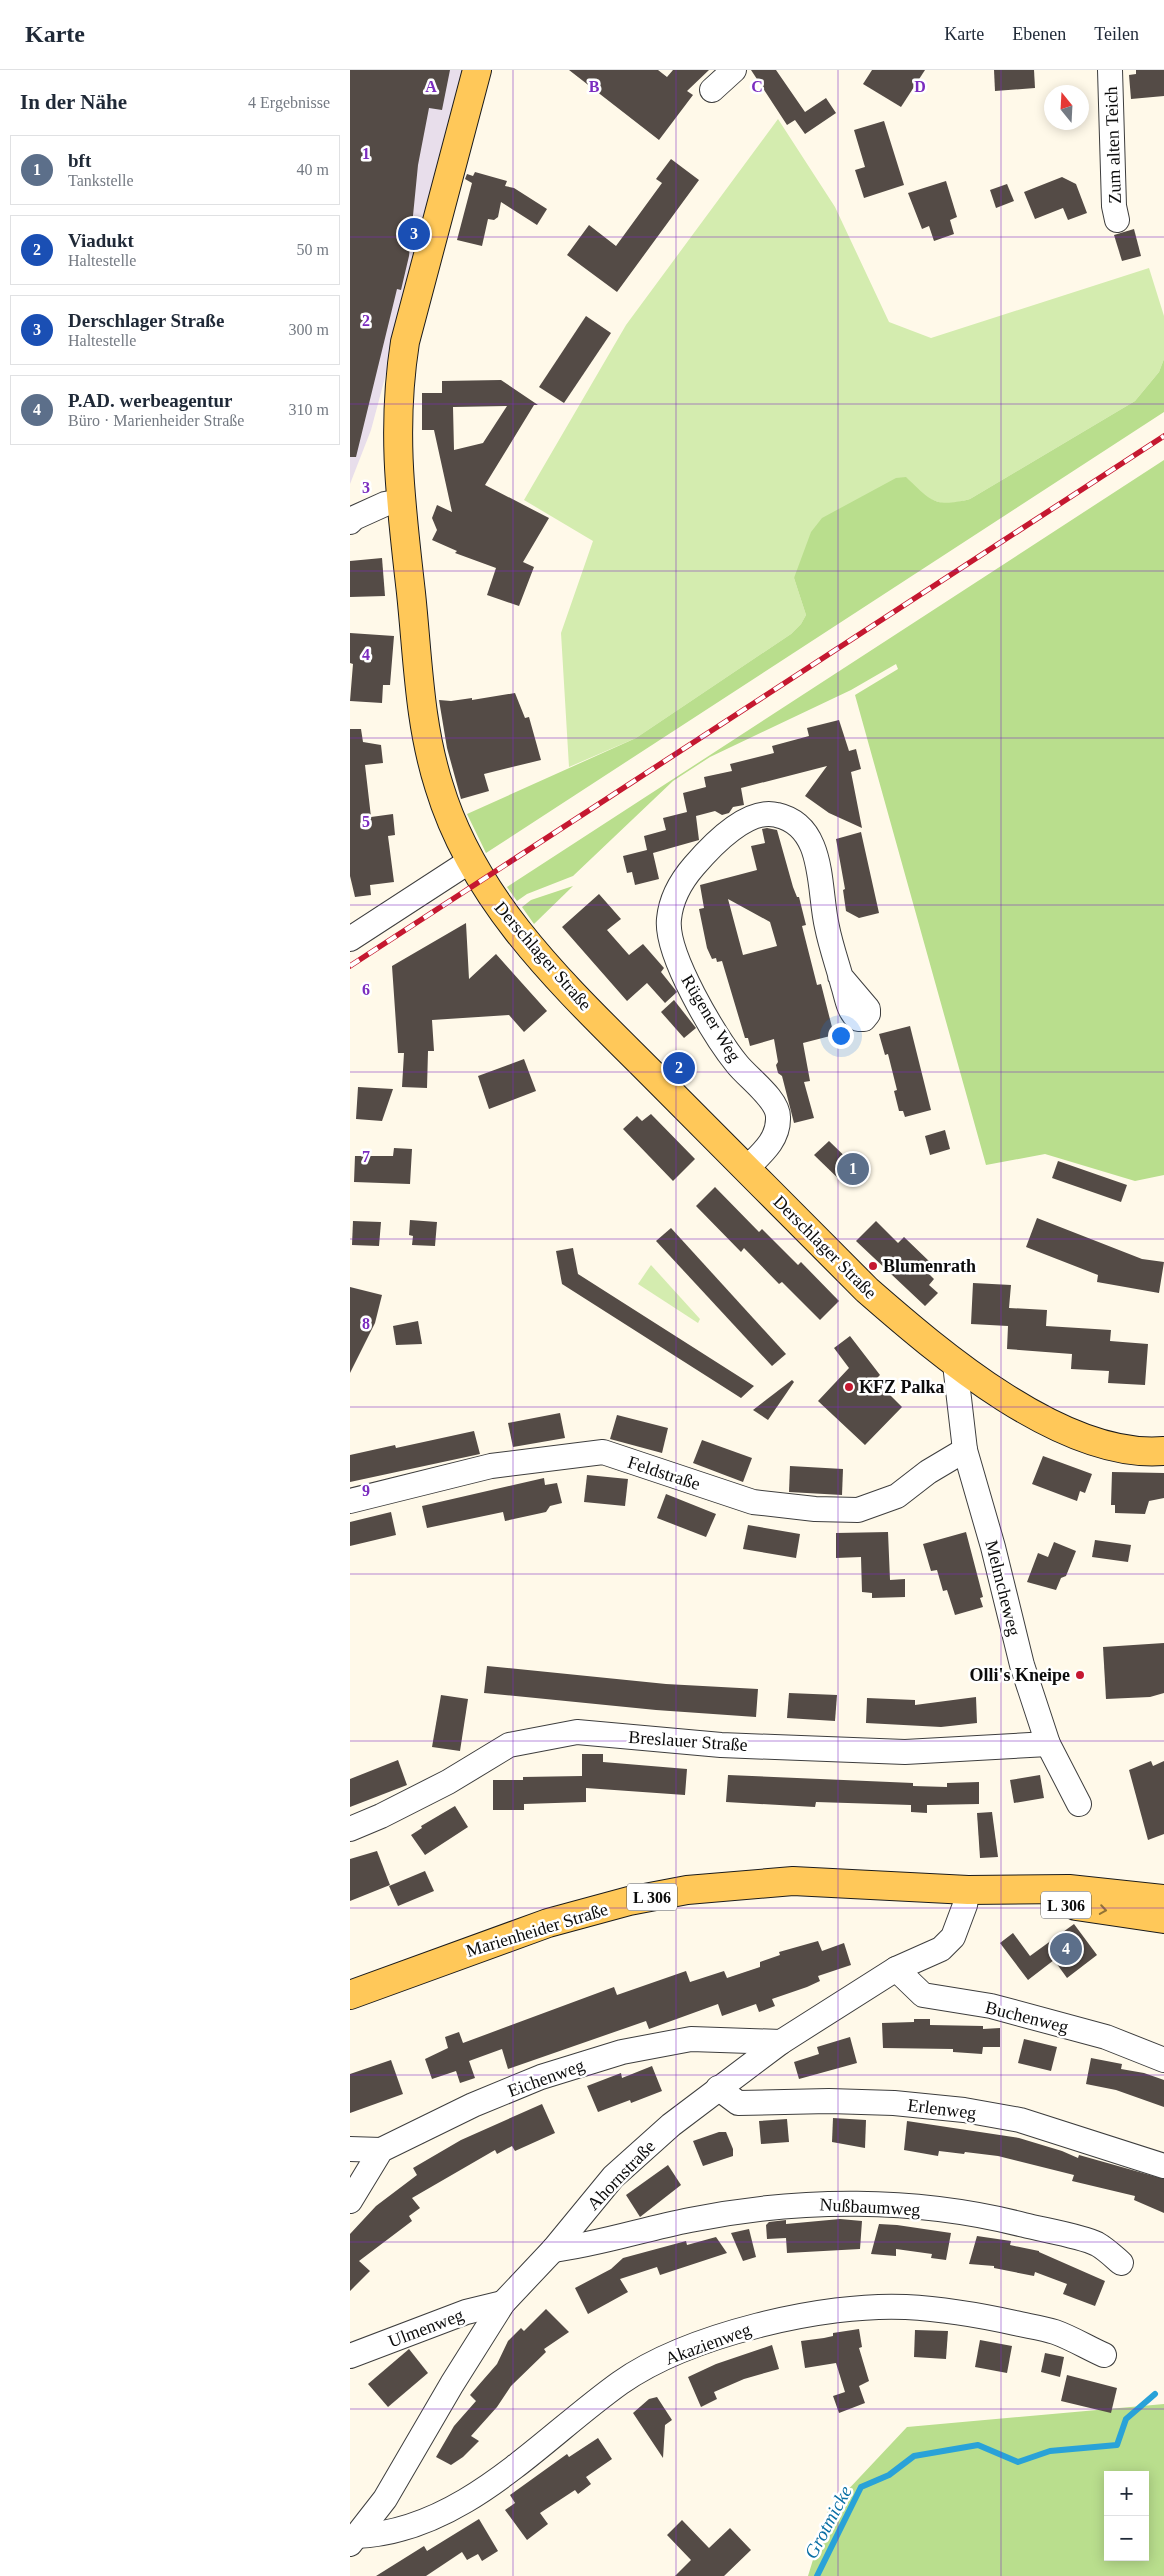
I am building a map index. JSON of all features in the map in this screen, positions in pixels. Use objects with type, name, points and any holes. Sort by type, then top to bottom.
[{"type":"main road","name":"Derschlager Straße","points":[[477,70],[405,342],[398,385],[397,415],[397,453],[421,709],[439,788],[470,861],[488,891],[533,950],[568,989],[867,1290],[955,1364],[1030,1413],[1068,1432],[1135,1451],[1164,1451]]},
{"type":"main road","name":"Marienheider Straße","points":[[350,1995],[548,1923],[629,1901],[687,1890],[793,1881],[968,1890],[1068,1889],[1164,1898]]},
{"type":"main road","name":"Marienheider Straße","points":[[968,1890],[1164,1920]]},
{"type":"street","points":[[712,90],[734,70]]},
{"type":"street","name":"Zum alten Teich","points":[[1110,70],[1114,206],[1117,220]]},
{"type":"street","points":[[350,522],[385,504],[401,501]]},
{"type":"street","name":"Rügener Weg","points":[[746,1169],[766,1149],[776,1133],[779,1115],[774,1103],[737,1064],[699,1005],[681,968],[672,939],[668,921],[673,898],[685,877],[698,861],[740,823],[760,814],[772,813],[785,816],[799,826],[809,839],[817,857],[827,927],[840,976]]},
{"type":"street","points":[[350,939],[470,861]]},
{"type":"street","name":"Melmcheweg","points":[[955,1364],[965,1450],[993,1547],[1022,1665],[1048,1744],[1079,1804]]},
{"type":"street","name":"Feldstraße","points":[[350,1501],[491,1466],[603,1452],[753,1502],[815,1510],[858,1510],[897,1496],[928,1472],[965,1450]]},
{"type":"street","name":"Breslauer Straße","points":[[350,1829],[381,1816],[448,1782],[509,1745],[577,1732],[721,1745],[905,1752],[1048,1744]]},
{"type":"street","name":"Ahornstraße","points":[[353,2540],[385,2499],[452,2384],[503,2303],[553,2250],[613,2177],[671,2125],[780,2042],[896,1969],[947,1944],[953,1937],[966,1905],[968,1890]]},
{"type":"street","name":"Buchenweg","points":[[896,1969],[923,1995],[991,2006],[1106,2037],[1164,2060]]},
{"type":"street","name":"Eichenweg","points":[[382,2150],[473,2105],[541,2077],[622,2052],[692,2039],[780,2042]]},
{"type":"street","name":"Erlenweg","points":[[718,2088],[738,2103],[830,2100],[894,2103],[964,2110],[1011,2118],[1164,2166]]},
{"type":"street","points":[[350,2149],[382,2150]]},
{"type":"street","points":[[350,2201],[382,2150]]},
{"type":"street","name":"Nußbaumweg","points":[[553,2250],[585,2246],[689,2220],[756,2210],[832,2202],[906,2207],[992,2217],[1097,2244],[1121,2263]]},
{"type":"street","name":"Ulmenweg","points":[[350,2356],[466,2312],[503,2303]]},
{"type":"street","name":"Akazienweg","points":[[353,2540],[406,2529],[445,2511],[484,2489],[622,2382],[672,2355],[724,2335],[775,2321],[841,2311],[904,2307],[972,2313],[1055,2332],[1104,2355]]},
{"type":"shaded area","points":[[350,70],[467,70],[371,430],[350,484]]},
{"type":"green space","points":[[778,119],[835,207],[889,322],[931,338],[1149,268],[1164,316],[1164,359],[1159,372],[1135,401],[970,499],[947,505],[927,498],[794,578],[806,615],[801,624],[791,634],[636,738],[569,767],[561,633],[593,541],[524,500],[626,325]]},
{"type":"green space","points":[[1164,359],[1164,412],[486,853],[467,814],[636,738],[791,634],[801,624],[806,615],[794,578],[811,532],[822,518],[896,478],[906,477],[928,497],[941,502],[949,503],[970,499],[1135,401],[1159,372]]},
{"type":"green space","points":[[1164,460],[1164,1175],[1135,1181],[1045,1154],[986,1165],[855,695],[898,669],[896,664],[851,690],[710,757],[673,781],[573,876],[527,894],[517,901],[507,887]]},
{"type":"green space","points":[[573,886],[534,924],[522,907],[531,900]]},
{"type":"green space","points":[[651,1265],[700,1319],[698,1323],[638,1284]]},
{"type":"green space","points":[[1164,2404],[1164,2576],[808,2576],[828,2511],[907,2427]]},
{"type":"building","points":[[350,70],[450,70],[442,110],[429,108],[418,165],[409,256],[401,290],[397,289],[356,457],[350,457]]},
{"type":"building","points":[[569,70],[658,70],[667,77],[673,70],[709,70],[687,91],[693,95],[659,140]]},
{"type":"building","points":[[751,70],[776,70],[805,112],[826,98],[836,113],[805,134],[795,120],[787,125]]},
{"type":"building","points":[[872,70],[925,70],[901,107],[863,84]]},
{"type":"building","points":[[994,70],[1034,70],[1035,88],[995,91]]},
{"type":"building","points":[[1136,70],[1164,70],[1164,96],[1131,99],[1129,75],[1136,74]]},
{"type":"building","points":[[884,121],[904,185],[864,198],[855,170],[865,167],[854,130]]},
{"type":"building","points":[[671,159],[699,180],[617,292],[567,255],[589,225],[616,246],[662,183],[656,179]]},
{"type":"building","points":[[475,172],[507,181],[505,186],[514,188],[547,209],[537,225],[501,202],[498,217],[494,220],[488,219],[482,246],[457,240],[472,183],[465,179],[467,174],[473,176]]},
{"type":"building","points":[[1062,177],[1076,184],[1087,213],[1068,220],[1063,208],[1035,219],[1024,192]]},
{"type":"building","points":[[946,181],[957,217],[950,220],[954,234],[934,241],[929,226],[922,229],[908,193]]},
{"type":"building","points":[[1007,184],[1014,201],[996,208],[990,190]]},
{"type":"building","points":[[1134,229],[1141,256],[1122,261],[1114,235]]},
{"type":"building","points":[[586,316],[611,333],[564,403],[539,387]]},
{"type":"building","points":[[501,380],[538,405],[534,405],[485,485],[549,518],[523,562],[534,567],[519,606],[487,595],[496,568],[455,553],[457,551],[432,540],[437,530],[432,518],[437,505],[452,512],[434,430],[422,430],[422,393],[442,393],[442,381]],"holes":[[[507,406],[483,443],[454,450],[453,407]]]},
{"type":"building","points":[[382,558],[385,596],[350,597],[350,561]]},
{"type":"building","points":[[350,633],[394,636],[390,685],[383,685],[382,703],[350,701],[353,664],[350,663]]},
{"type":"building","points":[[515,693],[525,718],[529,717],[541,760],[484,774],[489,791],[461,799],[447,748],[439,700],[451,701],[472,698],[472,700]]},
{"type":"building","points":[[839,720],[849,751],[856,749],[861,769],[851,772],[862,828],[829,813],[805,796],[827,766],[741,788],[744,805],[733,807],[729,813],[722,815],[715,811],[696,816],[699,840],[653,853],[659,879],[635,885],[632,872],[627,873],[623,856],[647,850],[644,836],[666,830],[663,818],[687,812],[683,793],[706,787],[704,777],[732,771],[730,764],[774,753],[772,746],[809,736],[807,728]]},
{"type":"building","points":[[350,729],[361,729],[363,742],[381,745],[383,763],[365,765],[371,817],[393,814],[395,835],[388,836],[394,882],[370,885],[371,895],[355,897],[350,876]]},
{"type":"building","points":[[762,829],[777,830],[793,887],[797,897],[799,897],[806,925],[802,926],[817,985],[821,984],[834,1035],[803,1043],[810,1081],[804,1082],[814,1118],[794,1123],[782,1076],[778,1073],[776,1065],[778,1062],[774,1039],[750,1046],[748,1038],[745,1038],[722,961],[717,962],[716,958],[712,959],[707,948],[699,909],[704,908],[700,885],[757,870],[751,846],[765,843]],"holes":[[[728,899],[770,922],[777,946],[743,955]]]},
{"type":"building","points":[[861,832],[879,913],[859,918],[846,911],[843,890],[845,889],[836,839]]},
{"type":"building","points":[[599,894],[621,919],[607,930],[629,955],[643,944],[664,968],[661,972],[677,992],[665,1003],[647,983],[627,1001],[562,927]]},
{"type":"building","points":[[466,923],[469,979],[496,954],[547,1011],[524,1032],[509,1015],[432,1020],[434,1051],[428,1051],[427,1088],[402,1087],[404,1053],[398,1053],[392,966]]},
{"type":"building","points":[[674,1000],[696,1028],[684,1038],[661,1012]]},
{"type":"building","points":[[910,1026],[931,1110],[905,1117],[903,1111],[899,1111],[894,1091],[897,1090],[888,1054],[885,1055],[879,1034]]},
{"type":"building","points":[[524,1059],[536,1091],[489,1109],[478,1076]]},
{"type":"building","points":[[358,1087],[393,1089],[382,1121],[356,1119]]},
{"type":"building","points":[[651,1114],[695,1159],[673,1181],[623,1129],[637,1116],[642,1121]]},
{"type":"building","points":[[945,1130],[950,1149],[930,1155],[925,1136]]},
{"type":"building","points":[[829,1141],[858,1169],[844,1184],[814,1155]]},
{"type":"building","points":[[394,1148],[412,1149],[410,1184],[354,1182],[355,1156],[393,1156]]},
{"type":"building","points":[[1058,1161],[1127,1185],[1121,1202],[1052,1178]]},
{"type":"building","points":[[715,1187],[759,1232],[762,1229],[798,1265],[801,1262],[839,1301],[820,1320],[782,1282],[779,1284],[744,1248],[741,1252],[696,1206]]},
{"type":"building","points":[[1037,1218],[1142,1259],[1164,1262],[1159,1293],[1097,1282],[1098,1275],[1026,1247]]},
{"type":"building","points":[[410,1220],[437,1222],[435,1246],[412,1245],[413,1236],[409,1235]]},
{"type":"building","points":[[353,1221],[381,1222],[379,1246],[352,1245]]},
{"type":"building","points":[[876,1221],[898,1243],[904,1237],[931,1263],[925,1270],[934,1279],[929,1285],[938,1293],[925,1306],[856,1241]]},
{"type":"building","points":[[671,1228],[786,1354],[772,1366],[656,1241]]},
{"type":"building","points":[[573,1248],[578,1274],[754,1386],[741,1398],[562,1284],[556,1251]]},
{"type":"building","points":[[973,1283],[1011,1285],[1009,1308],[1047,1310],[1046,1326],[1111,1330],[1110,1341],[1148,1344],[1145,1385],[1108,1383],[1109,1371],[1071,1369],[1072,1354],[1007,1349],[1008,1326],[971,1324]]},
{"type":"building","points":[[350,1287],[382,1295],[375,1323],[350,1373]]},
{"type":"building","points":[[418,1321],[422,1344],[396,1345],[393,1326]]},
{"type":"building","points":[[850,1336],[880,1375],[875,1380],[902,1407],[865,1445],[818,1401],[849,1368],[834,1348]]},
{"type":"building","points":[[792,1380],[794,1382],[768,1420],[753,1410]]},
{"type":"building","points":[[560,1413],[565,1438],[513,1447],[508,1423]]},
{"type":"building","points":[[617,1415],[668,1428],[662,1453],[610,1439]]},
{"type":"building","points":[[474,1431],[480,1454],[350,1482],[350,1455],[395,1445],[396,1448]]},
{"type":"building","points":[[702,1440],[752,1458],[743,1482],[693,1463]]},
{"type":"building","points":[[1043,1456],[1092,1474],[1085,1493],[1080,1491],[1077,1501],[1032,1484]]},
{"type":"building","points":[[790,1466],[843,1469],[842,1495],[789,1492]]},
{"type":"building","points":[[1112,1472],[1164,1473],[1164,1498],[1149,1501],[1145,1514],[1115,1513],[1115,1505],[1111,1505]]},
{"type":"building","points":[[587,1475],[628,1479],[625,1506],[584,1502]]},
{"type":"building","points":[[544,1478],[545,1485],[557,1483],[562,1503],[550,1506],[546,1512],[505,1521],[503,1512],[427,1528],[422,1506]]},
{"type":"building","points":[[666,1494],[716,1514],[706,1537],[657,1518]]},
{"type":"building","points":[[391,1512],[396,1535],[350,1546],[350,1522]]},
{"type":"building","points":[[748,1525],[800,1534],[796,1558],[743,1549]]},
{"type":"building","points":[[888,1532],[890,1580],[905,1579],[905,1597],[872,1598],[872,1593],[862,1592],[861,1557],[836,1558],[836,1533]]},
{"type":"building","points":[[966,1532],[983,1597],[980,1598],[983,1607],[955,1615],[947,1590],[943,1591],[937,1570],[931,1571],[923,1544]]},
{"type":"building","points":[[1095,1540],[1131,1545],[1128,1562],[1092,1557]]},
{"type":"building","points":[[1054,1542],[1076,1551],[1066,1576],[1061,1578],[1056,1590],[1027,1582],[1038,1553],[1048,1557]]},
{"type":"building","points":[[1164,1643],[1164,1693],[1150,1697],[1106,1699],[1103,1647]]},
{"type":"building","points":[[487,1666],[666,1684],[758,1689],[756,1717],[656,1710],[484,1693]]},
{"type":"building","points":[[789,1693],[837,1695],[835,1721],[787,1718]]},
{"type":"building","points":[[441,1695],[468,1699],[460,1751],[432,1747]]},
{"type":"building","points":[[976,1697],[977,1723],[941,1727],[866,1723],[867,1698],[915,1700],[915,1705]]},
{"type":"building","points":[[582,1754],[603,1754],[603,1762],[687,1769],[685,1795],[586,1788],[586,1802],[524,1804],[524,1810],[493,1810],[493,1780],[523,1780],[523,1777],[582,1776]]},
{"type":"building","points":[[398,1760],[407,1785],[350,1807],[350,1779]]},
{"type":"building","points":[[1151,1761],[1153,1766],[1164,1761],[1164,1834],[1148,1840],[1129,1770]]},
{"type":"building","points":[[728,1775],[913,1783],[913,1786],[947,1787],[947,1783],[979,1782],[979,1804],[927,1805],[927,1813],[911,1812],[911,1805],[816,1802],[815,1807],[726,1802]]},
{"type":"building","points":[[1040,1775],[1044,1798],[1014,1803],[1010,1780]]},
{"type":"building","points":[[455,1806],[468,1827],[425,1855],[411,1835],[422,1828],[421,1826]]},
{"type":"building","points":[[992,1812],[998,1857],[980,1858],[977,1813]]},
{"type":"building","points":[[377,1851],[390,1885],[350,1901],[350,1859]]},
{"type":"building","points":[[425,1871],[434,1891],[398,1906],[389,1886]]},
{"type":"building","points":[[1074,1924],[1097,1955],[1067,1978],[1054,1960],[1028,1980],[1000,1943],[1013,1933],[1030,1956]]},
{"type":"building","points":[[818,1941],[822,1951],[844,1943],[851,1965],[818,1976],[820,1981],[772,1999],[775,2006],[759,2012],[756,2004],[722,2016],[718,2004],[649,2029],[646,2021],[508,2069],[502,2049],[469,2061],[475,2078],[460,2083],[456,2071],[432,2079],[425,2059],[448,2048],[445,2037],[459,2032],[463,2043],[614,1987],[617,1995],[686,1971],[690,1982],[724,1971],[727,1978],[760,1967],[760,1962],[780,1955],[779,1952]]},
{"type":"building","points":[[914,2019],[930,2019],[930,2025],[983,2026],[983,2029],[1000,2028],[1000,2047],[983,2047],[982,2054],[953,2052],[953,2049],[883,2048],[882,2023],[914,2022]]},
{"type":"building","points":[[850,2037],[857,2063],[799,2079],[794,2062],[819,2054],[817,2047]]},
{"type":"building","points":[[1024,2039],[1057,2047],[1051,2071],[1018,2063]]},
{"type":"building","points":[[1091,2058],[1122,2064],[1121,2069],[1144,2073],[1164,2080],[1164,2107],[1116,2090],[1086,2084]]},
{"type":"building","points":[[391,2060],[403,2094],[350,2113],[350,2074]]},
{"type":"building","points":[[652,2066],[662,2091],[631,2103],[630,2100],[598,2112],[587,2086],[621,2073],[622,2078]]},
{"type":"building","points":[[542,2104],[555,2133],[515,2151],[512,2146],[497,2154],[495,2150],[412,2198],[420,2208],[409,2216],[412,2221],[359,2261],[370,2271],[350,2291],[350,2234],[376,2206],[417,2175],[413,2168],[461,2140]]},
{"type":"building","points":[[833,2118],[866,2120],[865,2148],[832,2142]]},
{"type":"building","points":[[787,2119],[789,2142],[761,2144],[759,2121]]},
{"type":"building","points":[[907,2121],[1019,2138],[1078,2158],[1079,2155],[1164,2179],[1164,2213],[1134,2200],[1135,2196],[1072,2181],[1074,2175],[998,2156],[939,2151],[938,2156],[904,2150]]},
{"type":"building","points":[[719,2132],[726,2132],[733,2149],[733,2156],[703,2166],[693,2141]]},
{"type":"building","points":[[668,2165],[681,2185],[640,2217],[626,2195]]},
{"type":"building","points":[[840,2219],[862,2221],[860,2249],[787,2253],[786,2238],[767,2239],[766,2225],[769,2222],[786,2220],[786,2224]]},
{"type":"building","points":[[879,2224],[951,2233],[946,2260],[931,2258],[932,2254],[896,2249],[896,2256],[871,2254]]},
{"type":"building","points":[[749,2229],[756,2257],[743,2261],[731,2233]]},
{"type":"building","points":[[977,2236],[1011,2241],[1010,2245],[1039,2251],[1105,2281],[1095,2306],[1063,2294],[1067,2284],[1035,2272],[1034,2276],[994,2268],[994,2266],[969,2264]]},
{"type":"building","points":[[716,2237],[727,2253],[660,2275],[657,2267],[620,2279],[628,2292],[588,2314],[575,2288],[611,2269],[623,2258],[686,2241],[687,2245]]},
{"type":"building","points":[[546,2309],[569,2332],[544,2349],[546,2352],[511,2386],[497,2407],[471,2436],[479,2441],[463,2457],[451,2465],[436,2457],[454,2426],[476,2401],[470,2395],[497,2364],[508,2341],[521,2328],[524,2331]]},
{"type":"building","points":[[859,2329],[862,2347],[859,2348],[869,2381],[859,2386],[865,2403],[839,2413],[833,2396],[845,2392],[836,2363],[805,2368],[801,2341],[824,2338],[833,2336],[833,2333]]},
{"type":"building","points":[[915,2330],[948,2331],[946,2359],[914,2357]]},
{"type":"building","points":[[980,2340],[1012,2346],[1007,2373],[975,2367]]},
{"type":"building","points":[[772,2345],[779,2369],[744,2379],[714,2392],[717,2399],[701,2407],[688,2377],[716,2364]]},
{"type":"building","points":[[409,2349],[428,2373],[388,2407],[368,2384]]},
{"type":"building","points":[[1045,2353],[1064,2357],[1060,2377],[1041,2372]]},
{"type":"building","points":[[1067,2375],[1117,2388],[1111,2413],[1061,2401]]},
{"type":"building","points":[[657,2397],[672,2420],[665,2425],[663,2458],[633,2413],[649,2399]]},
{"type":"building","points":[[598,2438],[612,2459],[586,2477],[591,2484],[578,2494],[575,2490],[540,2513],[548,2524],[527,2540],[505,2510],[515,2503],[510,2495],[567,2454],[569,2457]]},
{"type":"building","points":[[479,2519],[498,2551],[482,2561],[478,2554],[467,2560],[462,2552],[426,2576],[376,2576],[424,2546],[427,2551]]},
{"type":"building","points":[[682,2520],[709,2548],[730,2528],[751,2550],[724,2576],[675,2576],[691,2560],[667,2535]]},
{"type":"waterway","name":"Grotmicke","points":[[817,2576],[861,2487],[889,2475],[914,2456],[978,2445],[1018,2462],[1050,2451],[1117,2445],[1126,2419],[1155,2394]]},
{"type":"railway","points":[[350,966],[1164,436]]},
{"type":"place","name":"Derschlager Straße","points":[[414,234]]},
{"type":"place","name":"Viadukt","points":[[679,1068]]},
{"type":"place","name":"bft","points":[[853,1169]]},
{"type":"place","name":"Blumenrath","points":[[873,1266]]},
{"type":"place","name":"KFZ Palka","points":[[849,1387]]},
{"type":"place","name":"Olli's Kneipe","points":[[1080,1675]]},
{"type":"place","name":"P.AD. werbeagentur","points":[[1066,1949]]}]
